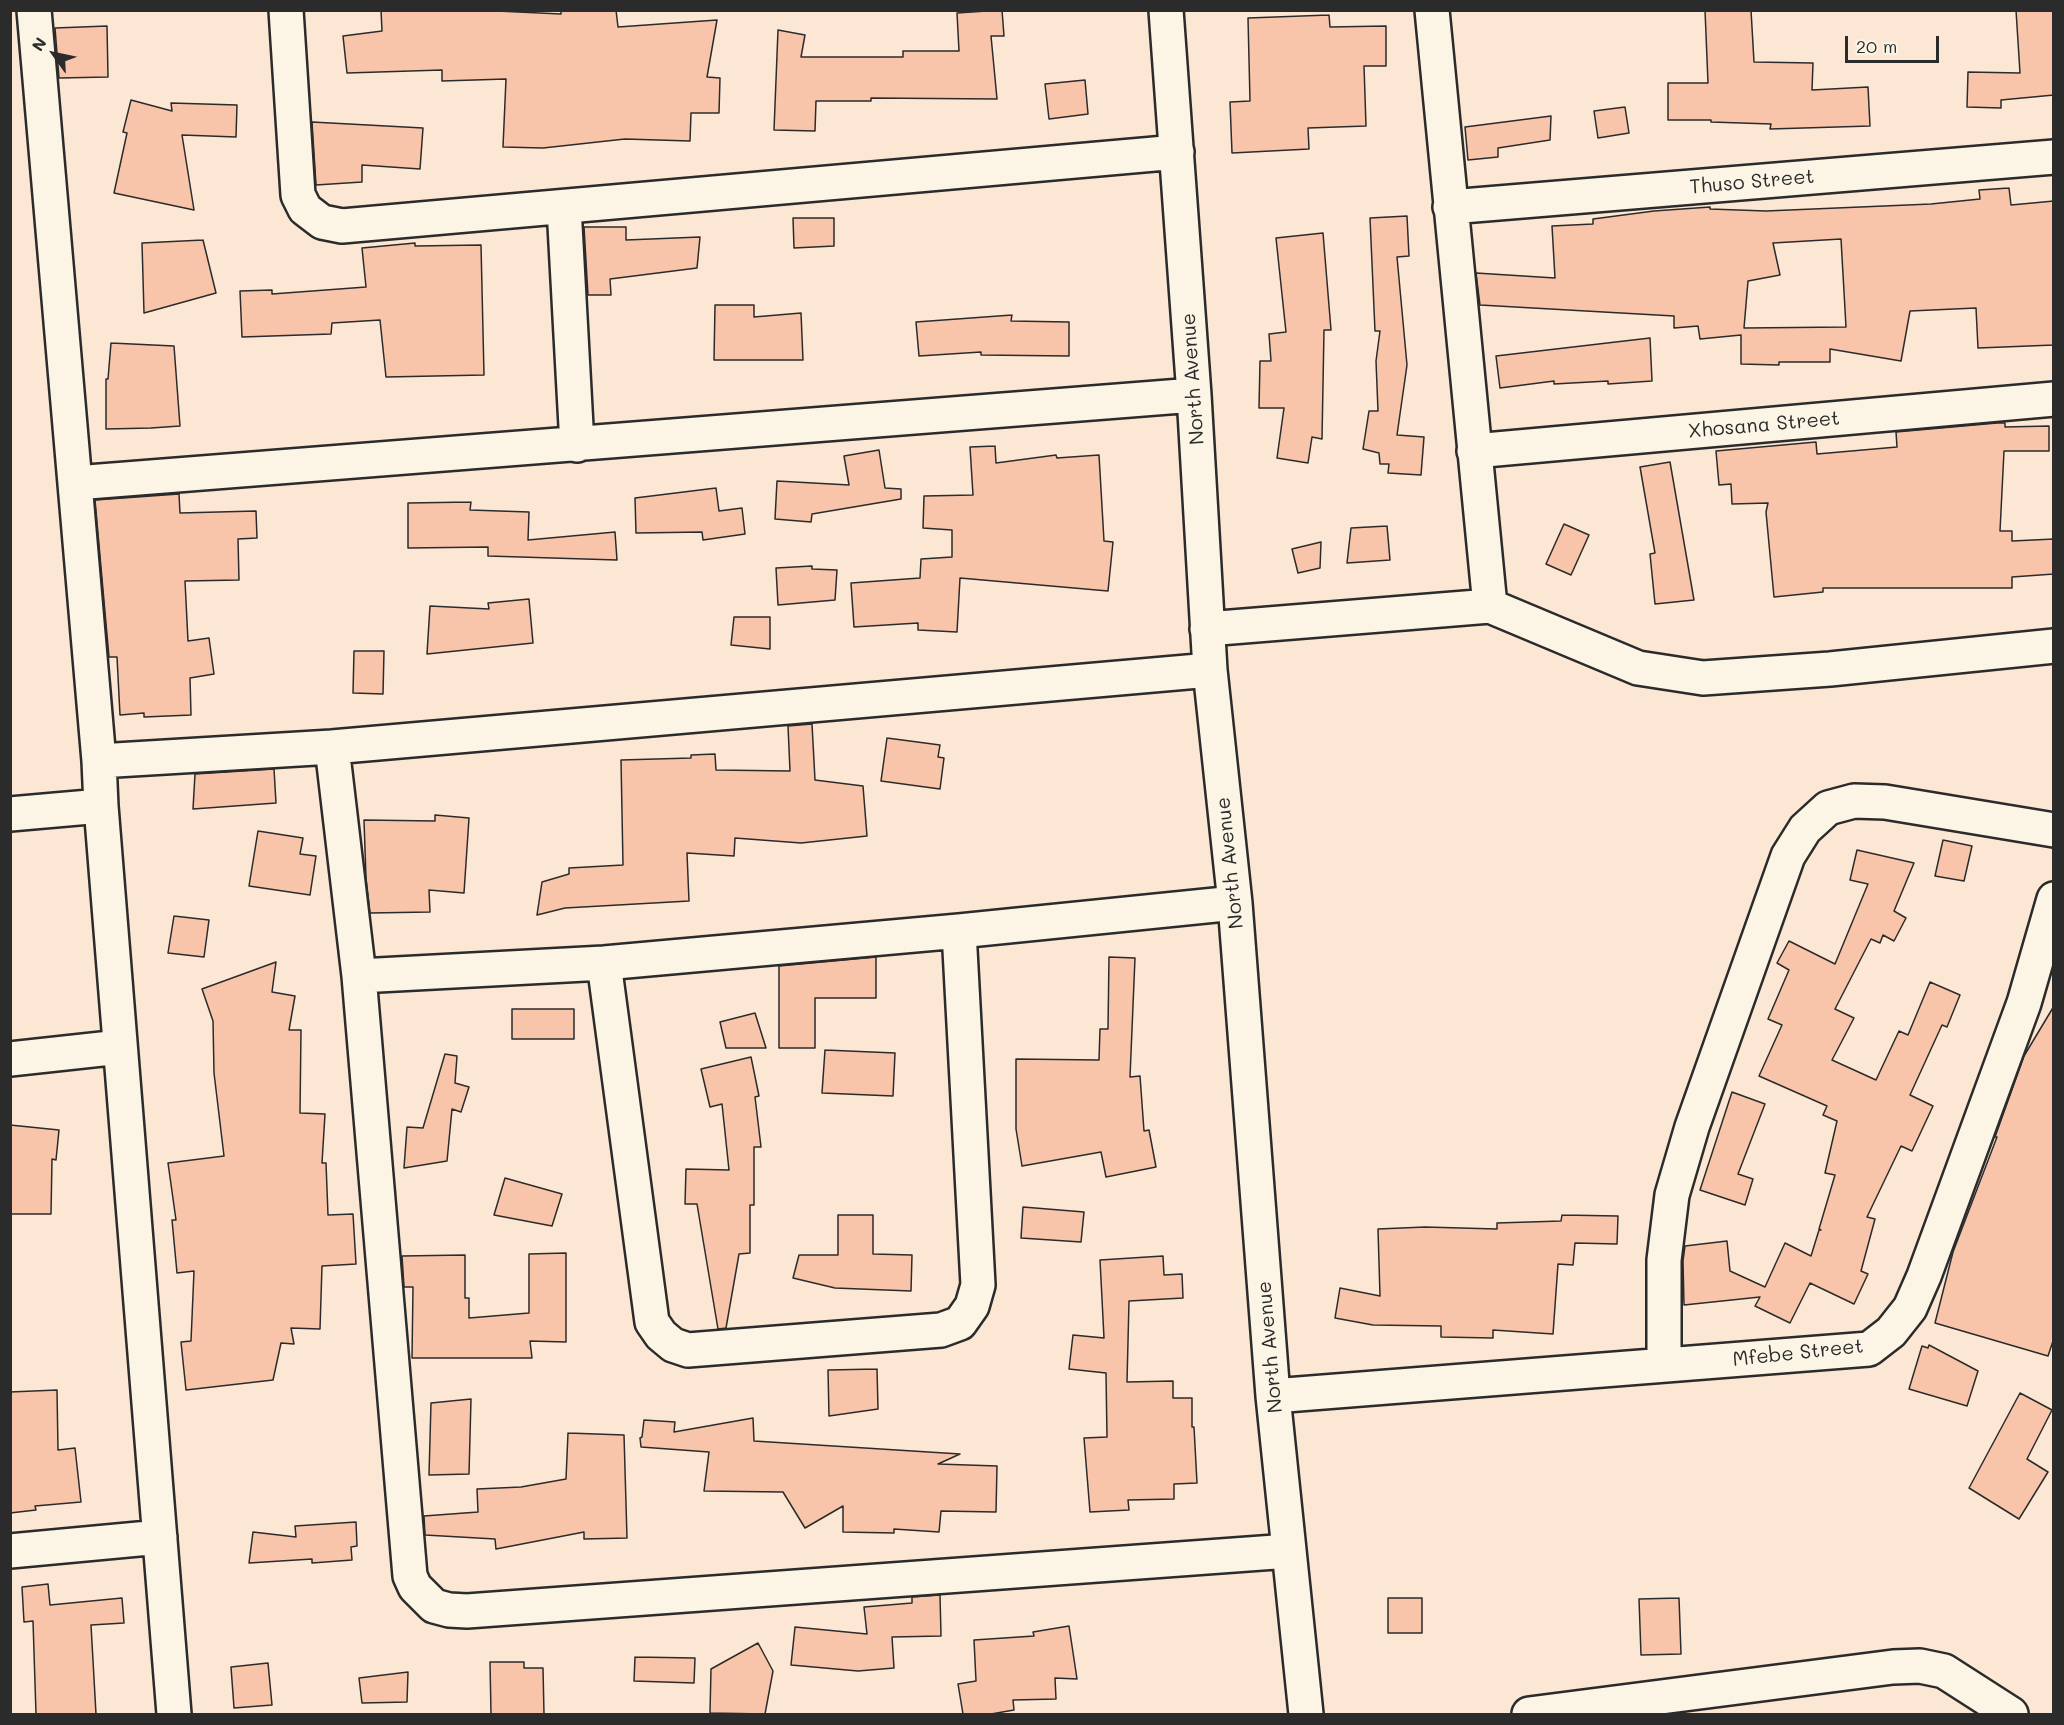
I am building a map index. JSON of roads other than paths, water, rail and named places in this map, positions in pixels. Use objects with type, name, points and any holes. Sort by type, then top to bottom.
[{"type":"street","points":[[286,10],[298,195],[305,209],[322,222],[342,226],[1177,152]]},
{"type":"street","name":"North Avenue","points":[[1166,10],[1194,395],[1210,670],[1235,903],[1273,1396],[1306,1714]]},
{"type":"street","points":[[1432,10],[1490,606]]},
{"type":"street","points":[[31,23],[99,761],[174,1714]]},
{"type":"street","name":"Thuso Street","points":[[1450,207],[2054,157]]},
{"type":"street","points":[[564,207],[577,445]]},
{"type":"street","points":[[75,483],[1194,395]]},
{"type":"street","name":"Xhosana Street","points":[[1474,451],[2054,399]]},
{"type":"street","points":[[1207,629],[1490,606],[1638,668],[1703,678],[1830,669],[2054,646]]},
{"type":"street","points":[[99,761],[332,747],[1210,670]]},
{"type":"street","points":[[332,747],[359,976],[410,1576],[415,1587],[434,1606],[467,1611],[1289,1551]]},
{"type":"street","points":[[1664,1365],[1664,1260],[1672,1195],[1692,1127],[1788,856],[1805,830],[1828,808],[1854,801],[1885,802],[2054,830]]},
{"type":"street","points":[[10,814],[101,806]]},
{"type":"street","name":"Mfebe Street","points":[[1273,1396],[1869,1349],[1891,1332],[1910,1308],[1924,1276],[2024,1003],[2054,899]]},
{"type":"street","points":[[359,976],[604,963],[1235,903]]},
{"type":"street","points":[[604,963],[652,1322],[661,1335],[674,1345],[688,1350],[942,1330],[960,1323],[972,1306],[978,1285],[959,931]]},
{"type":"street","points":[[10,1059],[120,1047]]},
{"type":"street","points":[[10,1551],[160,1537]]},
{"type":"street","points":[[1529,1714],[1576,1712],[1893,1667],[1920,1666],[1944,1671],[2011,1714]]}]
